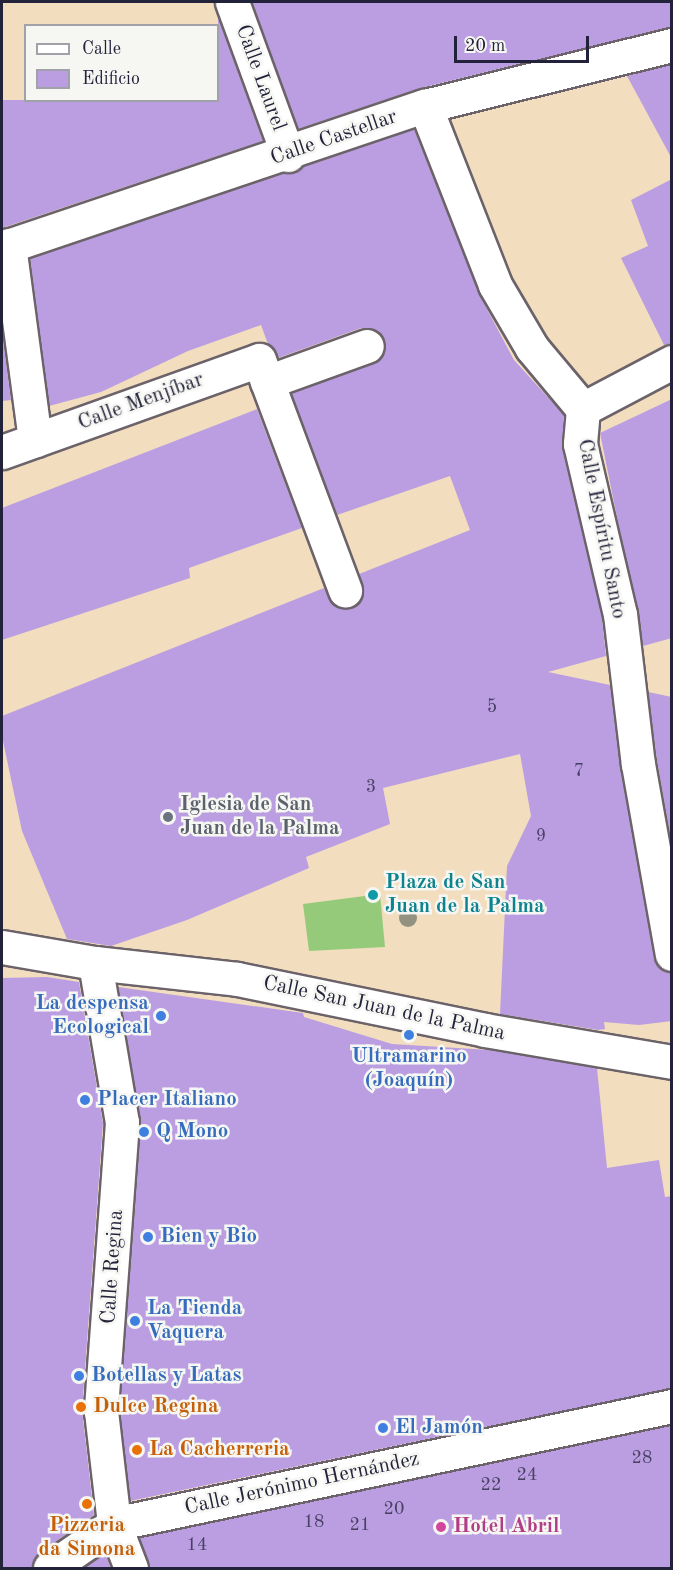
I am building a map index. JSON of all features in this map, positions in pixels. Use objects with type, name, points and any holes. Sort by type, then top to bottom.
[{"type":"street","name":"Calle Laurel","points":[[232,2],[288,155]]},
{"type":"street","name":"Calle Castellar","points":[[5,246],[288,155],[425,106],[672,45]]},
{"type":"street","name":"Calle Espíritu Santo","points":[[425,106],[495,285],[532,348],[583,409],[580,444],[620,614],[638,764],[672,954]]},
{"type":"street","points":[[5,246],[35,440]]},
{"type":"street","name":"Calle Menjíbar","points":[[2,452],[263,371],[367,346]]},
{"type":"street","points":[[583,409],[672,362]]},
{"type":"street","points":[[263,371],[345,590]]},
{"type":"street","name":"Calle San Juan de la Palma","points":[[2,947],[95,963],[237,979],[485,1030],[672,1062]]},
{"type":"street","name":"Calle Regina","points":[[95,963],[122,1122],[101,1411],[114,1524],[131,1569]]},
{"type":"street","name":"Calle Jerónimo Hernández","points":[[50,1569],[114,1524],[672,1406]]},
{"type":"green space","points":[[380,894],[385,947],[309,951],[303,904]]},
{"type":"building","points":[[252,2],[672,2],[672,27],[421,88],[298,129]]},
{"type":"building","points":[[218,17],[263,141],[2,228],[2,100],[219,102]]},
{"type":"building","points":[[672,64],[672,159],[627,76]]},
{"type":"building","points":[[414,129],[479,294],[514,360],[564,415],[562,448],[602,617],[606,656],[548,672],[610,685],[620,767],[654,957],[658,966],[672,972],[672,1021],[639,1025],[604,1022],[605,1029],[598,1030],[500,1014],[507,866],[531,816],[520,754],[383,788],[390,824],[306,857],[309,868],[187,920],[111,946],[67,939],[22,831],[3,741],[2,716],[324,588],[334,605],[352,607],[363,594],[359,574],[470,530],[450,476],[337,515],[291,393],[381,358],[385,349],[379,331],[361,328],[278,358],[268,344],[261,325],[188,351],[101,392],[49,406],[30,258]]},
{"type":"building","points":[[672,179],[672,343],[664,345],[621,258],[648,246],[631,200]]},
{"type":"building","points":[[2,331],[11,400],[2,401]]},
{"type":"building","points":[[672,399],[672,638],[643,646],[600,433]]},
{"type":"building","points":[[257,409],[302,528],[189,568],[190,578],[2,640],[2,508]]},
{"type":"building","points":[[648,692],[672,697],[672,845],[657,761]]},
{"type":"building","points":[[47,977],[79,982],[103,1123],[82,1410],[94,1515],[39,1553],[31,1569],[2,1569],[2,978]]},
{"type":"building","points":[[118,987],[303,1013],[304,1017],[392,1044],[490,1050],[597,1068],[607,1168],[659,1160],[665,1197],[672,1196],[672,1388],[130,1501],[120,1411],[141,1123]]},
{"type":"building","points":[[672,1425],[672,1569],[149,1569],[139,1538]]},
{"type":"building","points":[[105,1553],[111,1569],[82,1569]]},
{"type":"place","name":"Iglesia de San Juan de la Palma","points":[[168,817]]},
{"type":"place","name":"Plaza de San Juan de la Palma","points":[[373,895]]},
{"type":"place","name":"La despensa Ecological","points":[[161,1016]]},
{"type":"place","name":"Ultramarino (Joaquín)","points":[[409,1035]]},
{"type":"place","name":"Placer Italiano","points":[[85,1100]]},
{"type":"place","name":"Q Mono","points":[[144,1132]]},
{"type":"place","name":"Bien y Bio","points":[[148,1237]]},
{"type":"place","name":"La Tienda Vaquera","points":[[135,1321]]},
{"type":"place","name":"Botellas y Latas","points":[[79,1376]]},
{"type":"place","name":"Dulce Regina","points":[[81,1407]]},
{"type":"place","name":"El Jamón","points":[[383,1428]]},
{"type":"place","name":"La Cacherreria","points":[[137,1450]]},
{"type":"place","name":"Pizzeria da Simona","points":[[87,1504]]},
{"type":"place","name":"Hotel Abril","points":[[441,1527]]}]
